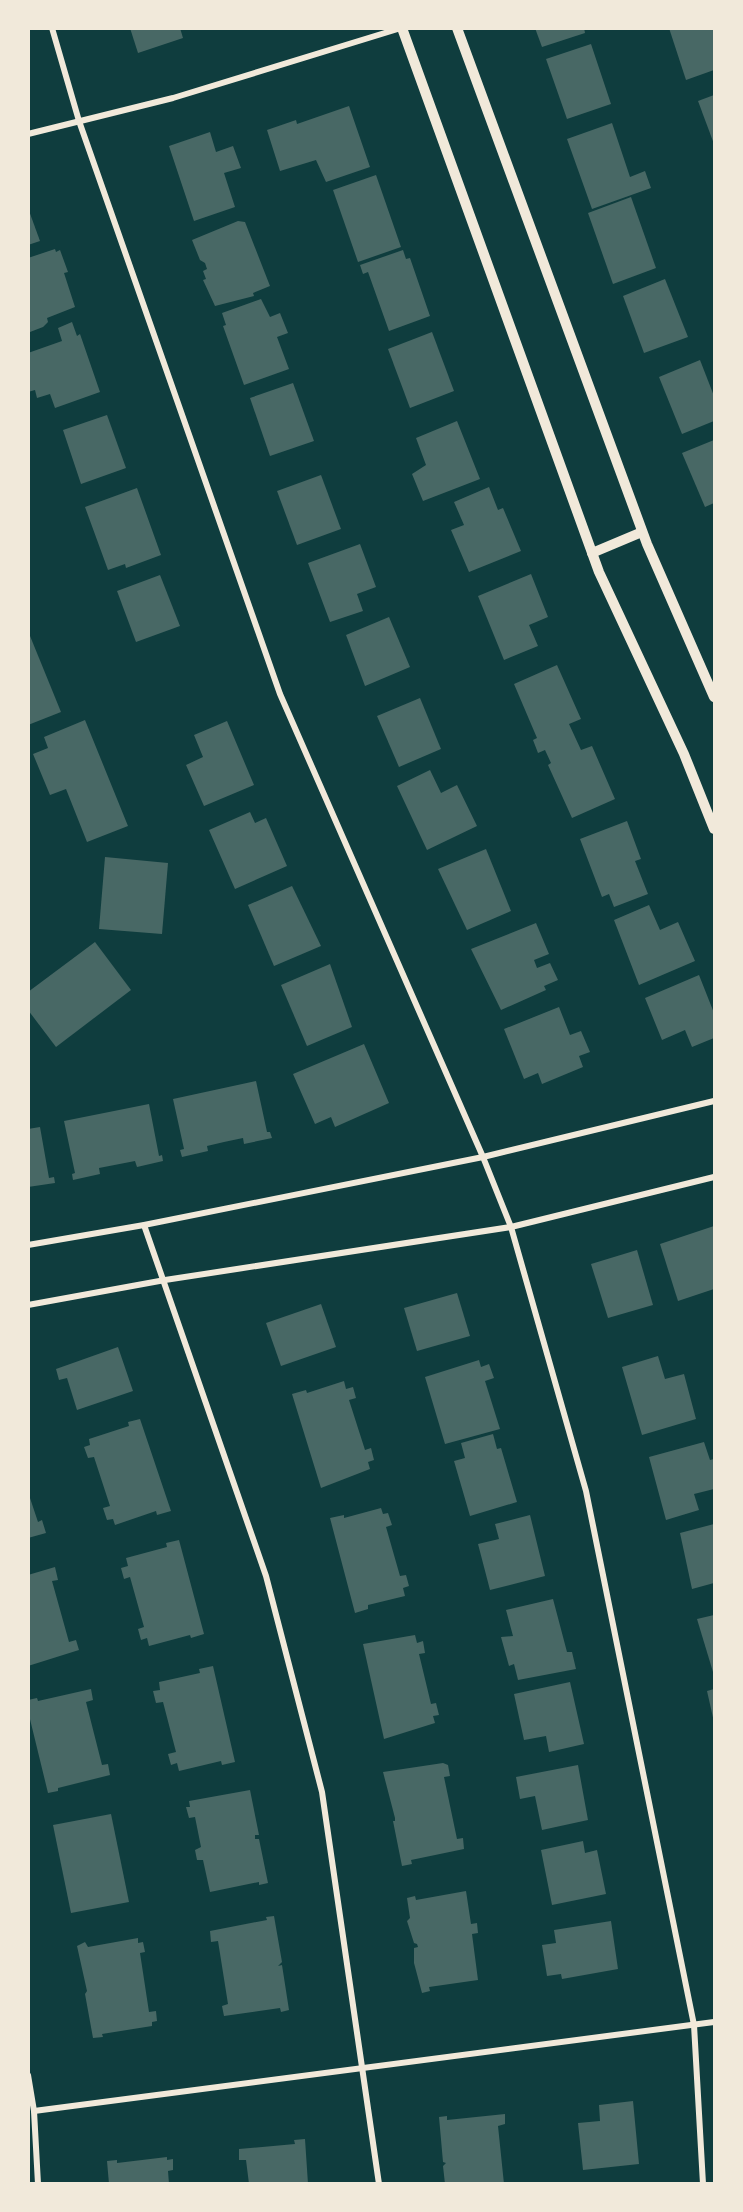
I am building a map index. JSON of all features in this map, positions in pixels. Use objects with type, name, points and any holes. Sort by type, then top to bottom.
[{"type":"street","points":[[52,28],[79,121],[280,694],[512,1227],[586,1491],[694,2025],[703,2184]]},
{"type":"street","points":[[28,134],[173,98],[402,28],[592,553],[684,754],[714,829]]},
{"type":"street","points":[[457,28],[642,532],[714,697]]},
{"type":"street","points":[[592,553],[642,532]]},
{"type":"street","points":[[28,1245],[144,1225],[483,1157],[714,1101]]},
{"type":"street","points":[[28,1305],[165,1280],[512,1227],[714,1177]]},
{"type":"street","points":[[144,1225],[266,1576],[322,1792],[379,2184]]},
{"type":"street","points":[[34,2111],[714,2022]]},
{"type":"street","points":[[28,2075],[34,2111],[38,2184]]},
{"type":"building","points":[[130,28],[180,28],[183,38],[138,53]]},
{"type":"building","points":[[535,28],[584,28],[585,33],[542,47]]},
{"type":"building","points":[[669,28],[714,28],[714,70],[686,80]]},
{"type":"building","points":[[591,44],[611,104],[567,119],[546,59]]},
{"type":"building","points":[[714,95],[714,144],[698,101]]},
{"type":"building","points":[[349,106],[370,167],[326,182],[316,160],[280,171],[267,130],[296,120],[297,124]]},
{"type":"building","points":[[612,123],[630,177],[645,171],[651,188],[592,209],[567,139]]},
{"type":"building","points":[[210,132],[216,152],[233,146],[241,168],[224,173],[235,207],[194,221],[169,146]]},
{"type":"building","points":[[376,175],[401,247],[358,262],[333,190]]},
{"type":"building","points":[[631,197],[656,268],[613,284],[588,213]]},
{"type":"building","points":[[28,208],[40,241],[28,245]]},
{"type":"building","points":[[238,221],[245,222],[270,286],[253,293],[254,296],[215,306],[203,280],[206,279],[203,271],[207,269],[205,263],[200,260],[192,240]]},
{"type":"building","points":[[55,249],[56,252],[60,250],[68,272],[64,273],[75,307],[47,318],[48,322],[43,327],[30,332],[28,258]]},
{"type":"building","points":[[403,250],[406,259],[410,258],[430,316],[389,331],[368,272],[363,274],[360,265]]},
{"type":"building","points":[[665,279],[688,337],[644,353],[623,296]]},
{"type":"building","points":[[261,299],[270,317],[280,313],[288,333],[277,337],[289,369],[244,385],[223,326],[226,325],[222,313]]},
{"type":"building","points":[[72,322],[77,336],[80,334],[100,392],[55,408],[50,394],[37,398],[35,390],[28,392],[28,353],[62,341],[58,328]]},
{"type":"building","points":[[432,332],[454,391],[410,408],[388,349]]},
{"type":"building","points":[[700,360],[714,396],[714,421],[682,434],[659,377]]},
{"type":"building","points":[[293,383],[314,441],[270,456],[250,398]]},
{"type":"building","points":[[107,415],[126,468],[81,484],[63,430]]},
{"type":"building","points":[[457,421],[480,479],[423,501],[412,474],[426,465],[416,438]]},
{"type":"building","points":[[714,440],[714,503],[705,507],[682,453]]},
{"type":"building","points":[[321,475],[341,529],[297,545],[277,491]]},
{"type":"building","points":[[489,487],[498,510],[503,508],[521,551],[469,572],[451,530],[464,525],[454,502]]},
{"type":"building","points":[[137,488],[161,555],[126,568],[125,564],[108,570],[85,507]]},
{"type":"building","points":[[360,544],[376,587],[357,594],[363,611],[330,622],[308,563]]},
{"type":"building","points":[[531,574],[548,617],[529,625],[538,646],[504,660],[478,596]]},
{"type":"building","points":[[160,575],[180,626],[136,642],[117,591]]},
{"type":"building","points":[[389,617],[410,667],[365,686],[346,635]]},
{"type":"building","points":[[28,631],[61,712],[28,725]]},
{"type":"building","points":[[557,665],[581,719],[569,724],[581,750],[592,746],[615,799],[572,818],[548,765],[551,763],[545,750],[538,753],[533,740],[537,738],[514,684]]},
{"type":"building","points":[[420,698],[441,749],[399,767],[377,716]]},
{"type":"building","points":[[85,720],[128,826],[87,842],[66,789],[50,795],[33,754],[48,748],[44,737]]},
{"type":"building","points":[[227,721],[254,785],[204,806],[186,765],[203,757],[194,735]]},
{"type":"building","points":[[430,770],[441,793],[457,785],[477,826],[427,850],[397,786]]},
{"type":"building","points":[[250,812],[255,823],[266,818],[287,866],[235,889],[209,830]]},
{"type":"building","points":[[627,821],[641,859],[635,861],[648,894],[614,907],[609,894],[602,897],[580,839]]},
{"type":"building","points":[[486,849],[511,911],[467,930],[438,869]]},
{"type":"building","points":[[105,857],[168,863],[162,934],[99,929]]},
{"type":"building","points":[[292,886],[321,946],[274,966],[248,905]]},
{"type":"building","points":[[649,905],[660,930],[678,922],[695,961],[639,985],[614,920]]},
{"type":"building","points":[[536,923],[549,954],[534,960],[537,968],[550,963],[558,980],[544,986],[546,990],[501,1010],[471,949]]},
{"type":"building","points":[[95,942],[131,990],[56,1047],[28,1010],[28,992]]},
{"type":"building","points":[[330,964],[352,1027],[307,1046],[281,985]]},
{"type":"building","points":[[699,975],[714,1013],[714,1038],[692,1047],[685,1030],[662,1040],[645,998]]},
{"type":"building","points":[[559,1007],[570,1035],[581,1031],[590,1052],[579,1056],[583,1067],[542,1084],[538,1073],[524,1079],[504,1029]]},
{"type":"building","points":[[364,1044],[389,1103],[335,1127],[331,1117],[315,1124],[293,1074]]},
{"type":"building","points":[[256,1081],[267,1132],[270,1132],[272,1138],[244,1144],[243,1138],[224,1142],[207,1146],[208,1151],[182,1157],[180,1150],[184,1149],[173,1099]]},
{"type":"building","points":[[149,1104],[159,1156],[162,1155],[163,1161],[137,1167],[135,1161],[99,1168],[100,1174],[73,1180],[72,1174],[75,1173],[64,1121]]},
{"type":"building","points":[[40,1127],[49,1178],[54,1177],[55,1183],[28,1187],[28,1129]]},
{"type":"building","points":[[714,1226],[714,1289],[678,1301],[660,1244]]},
{"type":"building","points":[[637,1250],[653,1305],[608,1318],[591,1264]]},
{"type":"building","points":[[457,1293],[470,1336],[417,1351],[404,1308]]},
{"type":"building","points":[[321,1304],[336,1347],[281,1366],[266,1323]]},
{"type":"building","points":[[118,1347],[133,1391],[77,1410],[67,1378],[59,1380],[56,1369]]},
{"type":"building","points":[[658,1356],[665,1379],[684,1374],[696,1419],[642,1435],[622,1367]]},
{"type":"building","points":[[479,1360],[481,1367],[489,1364],[494,1378],[485,1381],[500,1429],[445,1444],[425,1377]]},
{"type":"building","points":[[344,1381],[346,1389],[353,1387],[356,1398],[349,1400],[365,1450],[371,1448],[374,1460],[368,1462],[370,1469],[321,1488],[292,1394],[306,1390],[307,1393]]},
{"type":"building","points":[[140,1419],[171,1511],[157,1515],[156,1511],[115,1525],[113,1519],[107,1520],[103,1508],[110,1506],[94,1457],[88,1458],[84,1447],[90,1445],[89,1439],[129,1426],[128,1422]]},
{"type":"building","points":[[493,1434],[497,1449],[501,1448],[517,1502],[470,1516],[454,1461],[465,1458],[461,1443]]},
{"type":"building","points":[[704,1442],[710,1460],[714,1459],[714,1489],[694,1494],[699,1510],[666,1520],[649,1457]]},
{"type":"building","points":[[29,1495],[38,1522],[42,1520],[46,1533],[28,1538]]},
{"type":"building","points":[[381,1508],[383,1514],[388,1513],[392,1525],[386,1527],[400,1576],[406,1575],[409,1586],[403,1588],[405,1596],[368,1605],[368,1609],[355,1613],[330,1518],[344,1515],[344,1518]]},
{"type":"building","points":[[530,1515],[545,1576],[490,1590],[478,1544],[499,1539],[495,1524]]},
{"type":"building","points":[[714,1524],[714,1583],[692,1589],[680,1533]]},
{"type":"building","points":[[179,1540],[204,1634],[191,1638],[190,1635],[149,1646],[147,1638],[141,1640],[138,1629],[144,1627],[130,1577],[124,1579],[121,1568],[128,1566],[126,1558],[167,1547],[166,1543]]},
{"type":"building","points":[[55,1567],[58,1580],[52,1581],[69,1642],[76,1640],[79,1650],[28,1666],[28,1575]]},
{"type":"building","points":[[553,1599],[567,1652],[572,1652],[576,1669],[518,1680],[514,1664],[509,1666],[501,1637],[513,1636],[506,1610]]},
{"type":"building","points":[[714,1615],[714,1672],[713,1672],[697,1619]]},
{"type":"building","points":[[415,1635],[417,1643],[423,1641],[425,1653],[419,1654],[431,1704],[436,1703],[439,1715],[433,1716],[435,1723],[384,1739],[363,1644]]},
{"type":"building","points":[[213,1666],[235,1762],[222,1765],[221,1761],[179,1771],[177,1763],[171,1765],[168,1754],[176,1752],[163,1702],[156,1703],[153,1691],[160,1690],[159,1682],[200,1673],[199,1669]]},
{"type":"building","points":[[570,1682],[584,1744],[549,1752],[546,1736],[524,1740],[514,1694]]},
{"type":"building","points":[[91,1689],[93,1700],[86,1702],[102,1765],[108,1764],[110,1775],[58,1788],[58,1791],[48,1793],[28,1711],[28,1700],[37,1698],[38,1701]]},
{"type":"building","points":[[714,1689],[714,1722],[707,1691]]},
{"type":"building","points":[[443,1763],[448,1765],[450,1776],[444,1777],[457,1839],[463,1838],[464,1849],[411,1860],[412,1864],[402,1866],[393,1821],[395,1818],[383,1772]]},
{"type":"building","points":[[578,1765],[588,1820],[542,1830],[535,1796],[520,1799],[516,1777]]},
{"type":"building","points":[[250,1790],[259,1835],[255,1835],[255,1839],[259,1839],[268,1883],[259,1885],[259,1882],[210,1892],[203,1860],[197,1860],[195,1850],[201,1847],[195,1817],[189,1818],[186,1807],[190,1807],[189,1801]]},
{"type":"building","points":[[111,1814],[129,1902],[71,1913],[53,1825]]},
{"type":"building","points":[[583,1841],[585,1853],[597,1850],[606,1894],[552,1905],[541,1850]]},
{"type":"building","points":[[466,1891],[471,1924],[477,1923],[478,1933],[472,1934],[478,1980],[429,1987],[430,1991],[422,1993],[414,1963],[414,1948],[418,1947],[414,1943],[407,1921],[410,1918],[407,1898],[415,1896],[416,1900]]},
{"type":"building","points":[[274,1916],[282,1962],[278,1966],[282,1965],[289,2010],[281,2012],[280,2008],[224,2016],[222,2006],[228,2004],[218,1941],[211,1942],[210,1931],[267,1920],[266,1917]]},
{"type":"building","points":[[611,1921],[618,1969],[562,1979],[561,1974],[547,1976],[542,1945],[556,1943],[554,1930]]},
{"type":"building","points":[[138,1938],[138,1943],[143,1942],[145,1952],[140,1953],[149,2012],[156,2011],[157,2021],[152,2022],[152,2026],[102,2034],[103,2037],[93,2038],[85,1994],[87,1991],[77,1946],[85,1942],[88,1947]]},
{"type":"building","points":[[633,2101],[639,2164],[583,2170],[578,2123],[600,2121],[599,2105]]},
{"type":"building","points":[[505,2114],[505,2124],[498,2126],[504,2184],[445,2184],[443,2166],[446,2163],[443,2162],[439,2117],[447,2116],[447,2120]]},
{"type":"building","points":[[305,2139],[308,2184],[249,2184],[246,2160],[239,2160],[239,2149],[295,2144],[294,2140]]},
{"type":"building","points":[[167,2157],[167,2160],[173,2159],[173,2170],[168,2171],[169,2184],[109,2184],[107,2161],[117,2160],[117,2163]]}]
